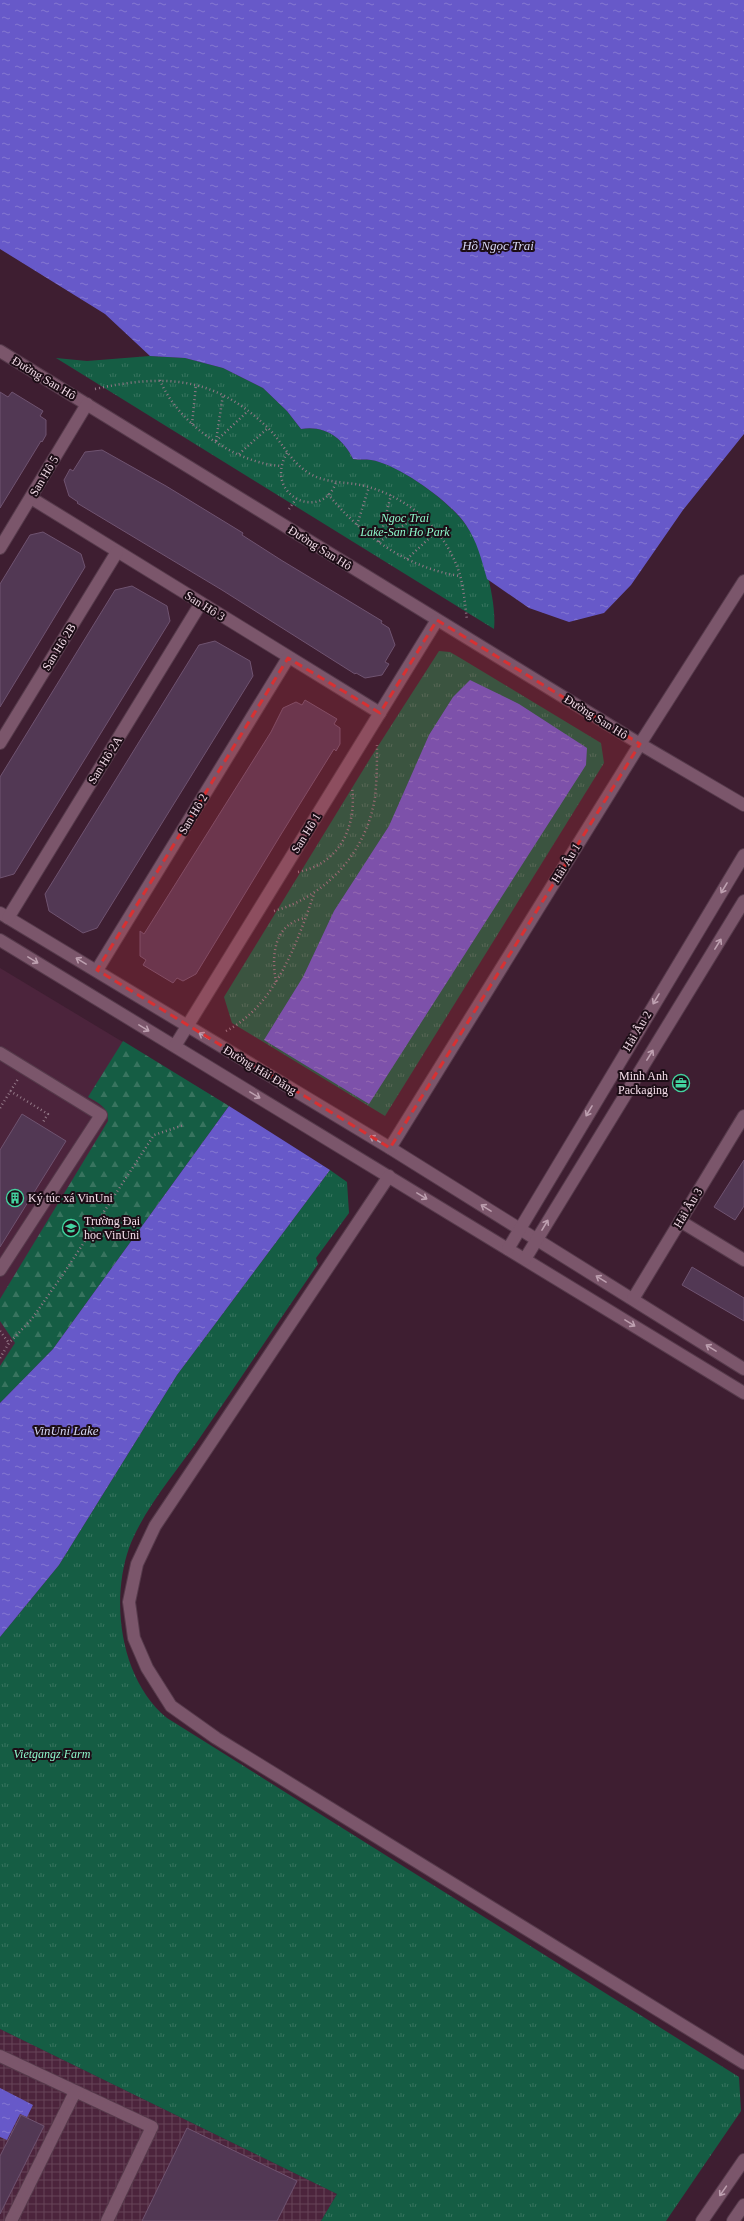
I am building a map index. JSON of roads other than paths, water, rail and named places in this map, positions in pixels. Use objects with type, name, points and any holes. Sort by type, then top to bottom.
[{"type":"street","name":"Đường San Hô","points":[[0,351],[640,744],[744,805]]},
{"type":"street","name":"San Hô 5","points":[[0,548],[87,404]]},
{"type":"street","name":"San Hô 3","points":[[31,498],[288,658],[380,713]]},
{"type":"street","name":"San Hô 2B","points":[[0,743],[118,552]]},
{"type":"street","name":"Hải Âu 1","points":[[390,1148],[640,744],[744,581]]},
{"type":"street","name":"San Hô 2A","points":[[4,915],[201,603]]},
{"type":"street","name":"San Hô 1","points":[[175,1046],[437,620]]},
{"type":"street","name":"San Hô 2","points":[[97,970],[288,658]]},
{"type":"street","name":"Hải Âu 2","points":[[508,1249],[744,855]]},
{"type":"street","name":"Hải Âu 2","points":[[525,1259],[744,901]]},
{"type":"street","name":"Đường Hải Đăng","points":[[4,915],[390,1148],[744,1369]]},
{"type":"street","name":"Đường Hải Đăng","points":[[0,940],[744,1393]]},
{"type":"street","points":[[0,1053],[101,1115],[0,1270]]},
{"type":"street","name":"Hải Âu 3","points":[[633,1299],[744,1116]]},
{"type":"street","points":[[389,1176],[154,1526],[137,1564],[129,1602],[134,1638],[146,1668],[171,1706],[216,1738],[744,2063]]},
{"type":"street","points":[[680,1221],[744,1260]]},
{"type":"street","points":[[0,2056],[152,2127],[107,2221]]},
{"type":"street","points":[[11,2221],[75,2092]]},
{"type":"street","points":[[702,2221],[744,2160]]},
{"type":"street","points":[[733,2221],[744,2205]]},
{"type":"water","name":"Hồ Ngọc Trai","points":[[0,0],[744,0],[744,434],[683,510],[631,585],[604,613],[569,622],[529,608],[487,579],[476,544],[466,525],[449,506],[423,485],[409,476],[382,463],[353,459],[338,439],[325,431],[310,428],[301,429],[287,411],[263,388],[223,368],[185,358],[150,356],[105,314],[0,249]]},
{"type":"water","points":[[470,680],[519,704],[587,748],[586,765],[369,1104],[264,1040],[303,977],[334,911],[389,826],[429,735],[453,697]]},
{"type":"water","name":"VinUni Lake","points":[[229,1106],[330,1170],[177,1375],[59,1565],[0,1637],[0,1403],[53,1349]]},
{"type":"water","points":[[0,2088],[33,2105],[27,2117],[20,2114],[7,2140],[0,2137]]},
{"type":"place","name":"Minh Anh Packaging","points":[[681,1083]]},
{"type":"place","name":"Ký túc xá VinUni","points":[[15,1198]]},
{"type":"place","name":"Trường Đại học VinUni","points":[[71,1228]]},
{"type":"park label","name":"Ngoc Trai Lake-San Ho Park","points":[[405,525]]},
{"type":"park label","name":"Vietgangz Farm","points":[[52,1754]]}]
